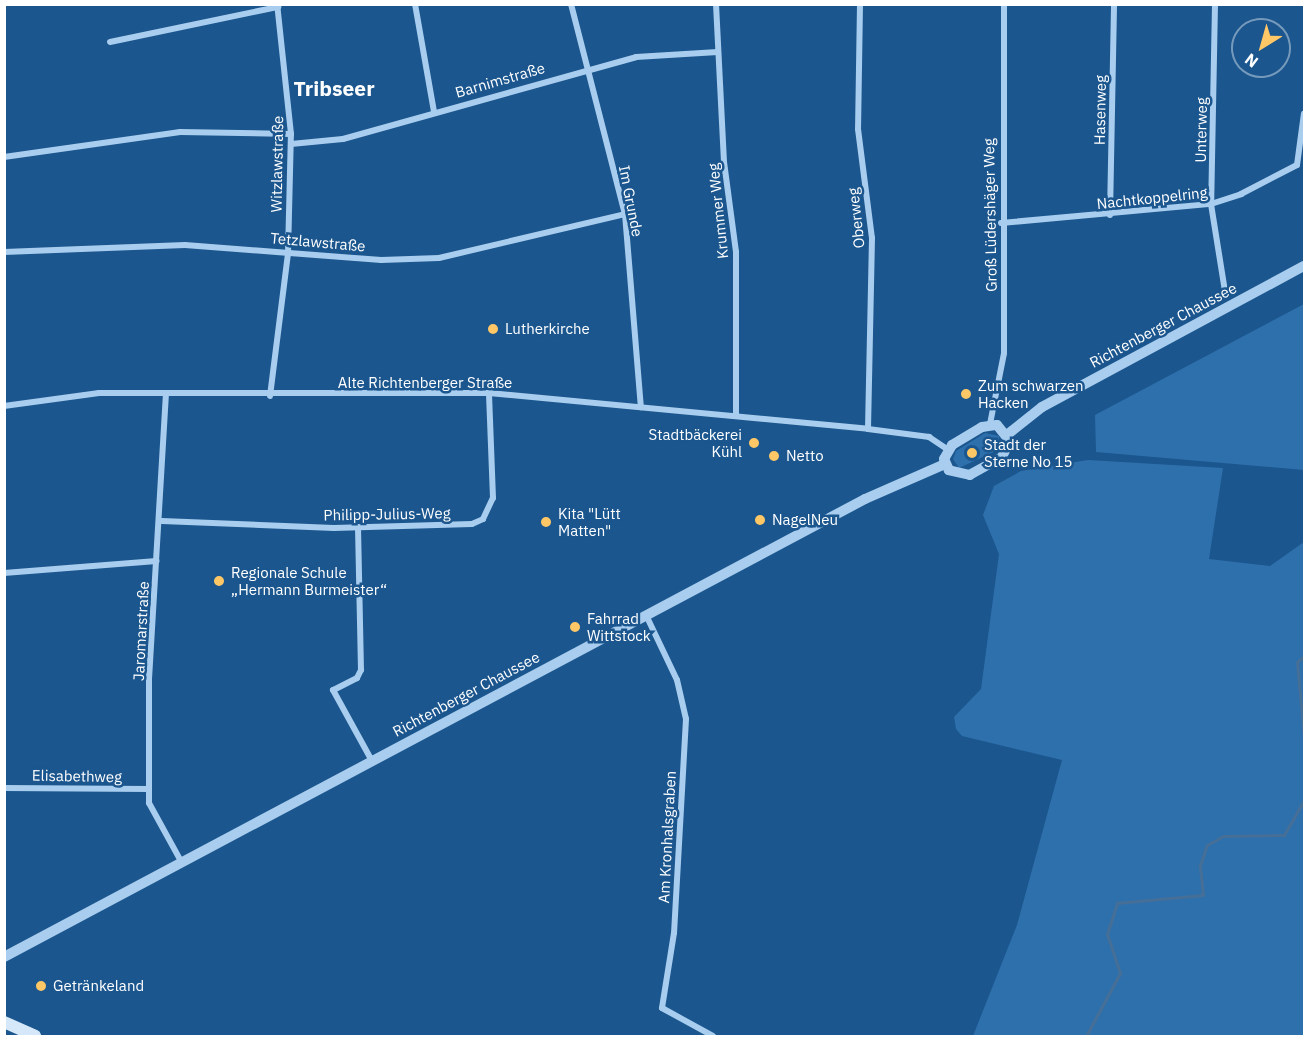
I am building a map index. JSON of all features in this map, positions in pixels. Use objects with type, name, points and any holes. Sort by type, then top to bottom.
[{"type":"main road","points":[[7,1022],[34,1036]]},
{"type":"street","points":[[415,4],[434,112]]},
{"type":"street","name":"Im Grunde","points":[[571,4],[625,214],[641,407]]},
{"type":"street","name":"Krummer Weg","points":[[716,4],[718,52],[736,252],[736,415]]},
{"type":"street","name":"Oberweg","points":[[860,4],[858,129],[872,238],[868,429]]},
{"type":"street","name":"Groß Lüdershäger Weg","points":[[990,424],[1004,353],[1001,222],[1004,4]]},
{"type":"street","name":"Hasenweg","points":[[1110,215],[1114,4]]},
{"type":"street","name":"Unterweg","points":[[1215,4],[1211,204],[1226,291]]},
{"type":"street","points":[[110,42],[278,6]]},
{"type":"street","name":"Witzlawstraße","points":[[270,396],[288,254],[291,144],[278,6]]},
{"type":"street","name":"Barnimstraße","points":[[291,144],[343,139],[588,68],[636,57],[718,52]]},
{"type":"street","name":"Nachtkoppelring","points":[[1001,222],[1110,215],[1211,204],[1297,165],[1305,112]]},
{"type":"street","points":[[4,157],[180,132],[291,134]]},
{"type":"street","name":"Tetzlawstraße","points":[[4,252],[185,245],[288,254],[439,258],[625,214]]},
{"type":"street","name":"Richtenberger Chaussee","points":[[1008,434],[1042,407],[1305,266]]},
{"type":"street","name":"Alte Richtenberger Straße","points":[[4,406],[99,393],[270,396],[489,393],[868,429],[929,437],[948,450]]},
{"type":"street","name":"Jaromarstraße","points":[[166,393],[162,520],[157,561],[149,803],[182,863]]},
{"type":"street","name":"Philipp-Julius-Weg","points":[[162,520],[358,527],[472,524],[483,519],[493,498],[489,393]]},
{"type":"street","points":[[990,424],[1008,434],[1002,457],[974,474],[957,476],[945,464],[948,450],[990,424]]},
{"type":"street","name":"Richtenberger Chaussee","points":[[4,957],[865,499],[945,464]]},
{"type":"street","points":[[358,527],[361,670],[357,678],[333,690],[372,761]]},
{"type":"street","points":[[4,573],[157,561]]},
{"type":"street","name":"Am Kronhalsgraben","points":[[645,615],[677,680],[686,719],[674,933],[662,1008],[713,1036]]},
{"type":"street","name":"Elisabethweg","points":[[4,788],[149,789]]},
{"type":"shaded area","points":[[1304,304],[1304,470],[1096,452],[1095,415]]},
{"type":"shaded area","points":[[985,433],[999,436],[1000,449],[959,468],[953,459],[956,451]]},
{"type":"shaded area","points":[[1088,460],[1223,468],[1209,559],[1270,566],[1304,542],[1304,1036],[973,1036],[1017,925],[1062,760],[962,736],[956,729],[954,717],[981,689],[999,554],[983,515],[994,486],[1021,471]]},
{"type":"waterway","points":[[1304,656],[1297,662],[1304,738]]},
{"type":"waterway","points":[[1086,1036],[1120,973],[1107,934],[1117,903],[1203,895],[1200,865],[1207,845],[1223,836],[1284,835],[1304,800]]},
{"type":"place","name":"Lutherkirche","points":[[493,329]]},
{"type":"place","name":"Zum schwarzen Hacken","points":[[966,394]]},
{"type":"place","name":"Stadtbäckerei Kühl","points":[[754,443]]},
{"type":"place","name":"Stadt der Sterne No 15","points":[[972,453]]},
{"type":"place","name":"Netto","points":[[774,456]]},
{"type":"place","name":"NagelNeu","points":[[760,520]]},
{"type":"place","name":"Kita \"Lütt Matten\"","points":[[546,522]]},
{"type":"place","name":"Regionale Schule „Hermann Burmeister“","points":[[219,581]]},
{"type":"place","name":"Fahrrad Wittstock","points":[[575,627]]},
{"type":"place","name":"Getränkeland","points":[[41,986]]},
{"type":"district","name":"Tribseer","points":[[334,88]]}]
